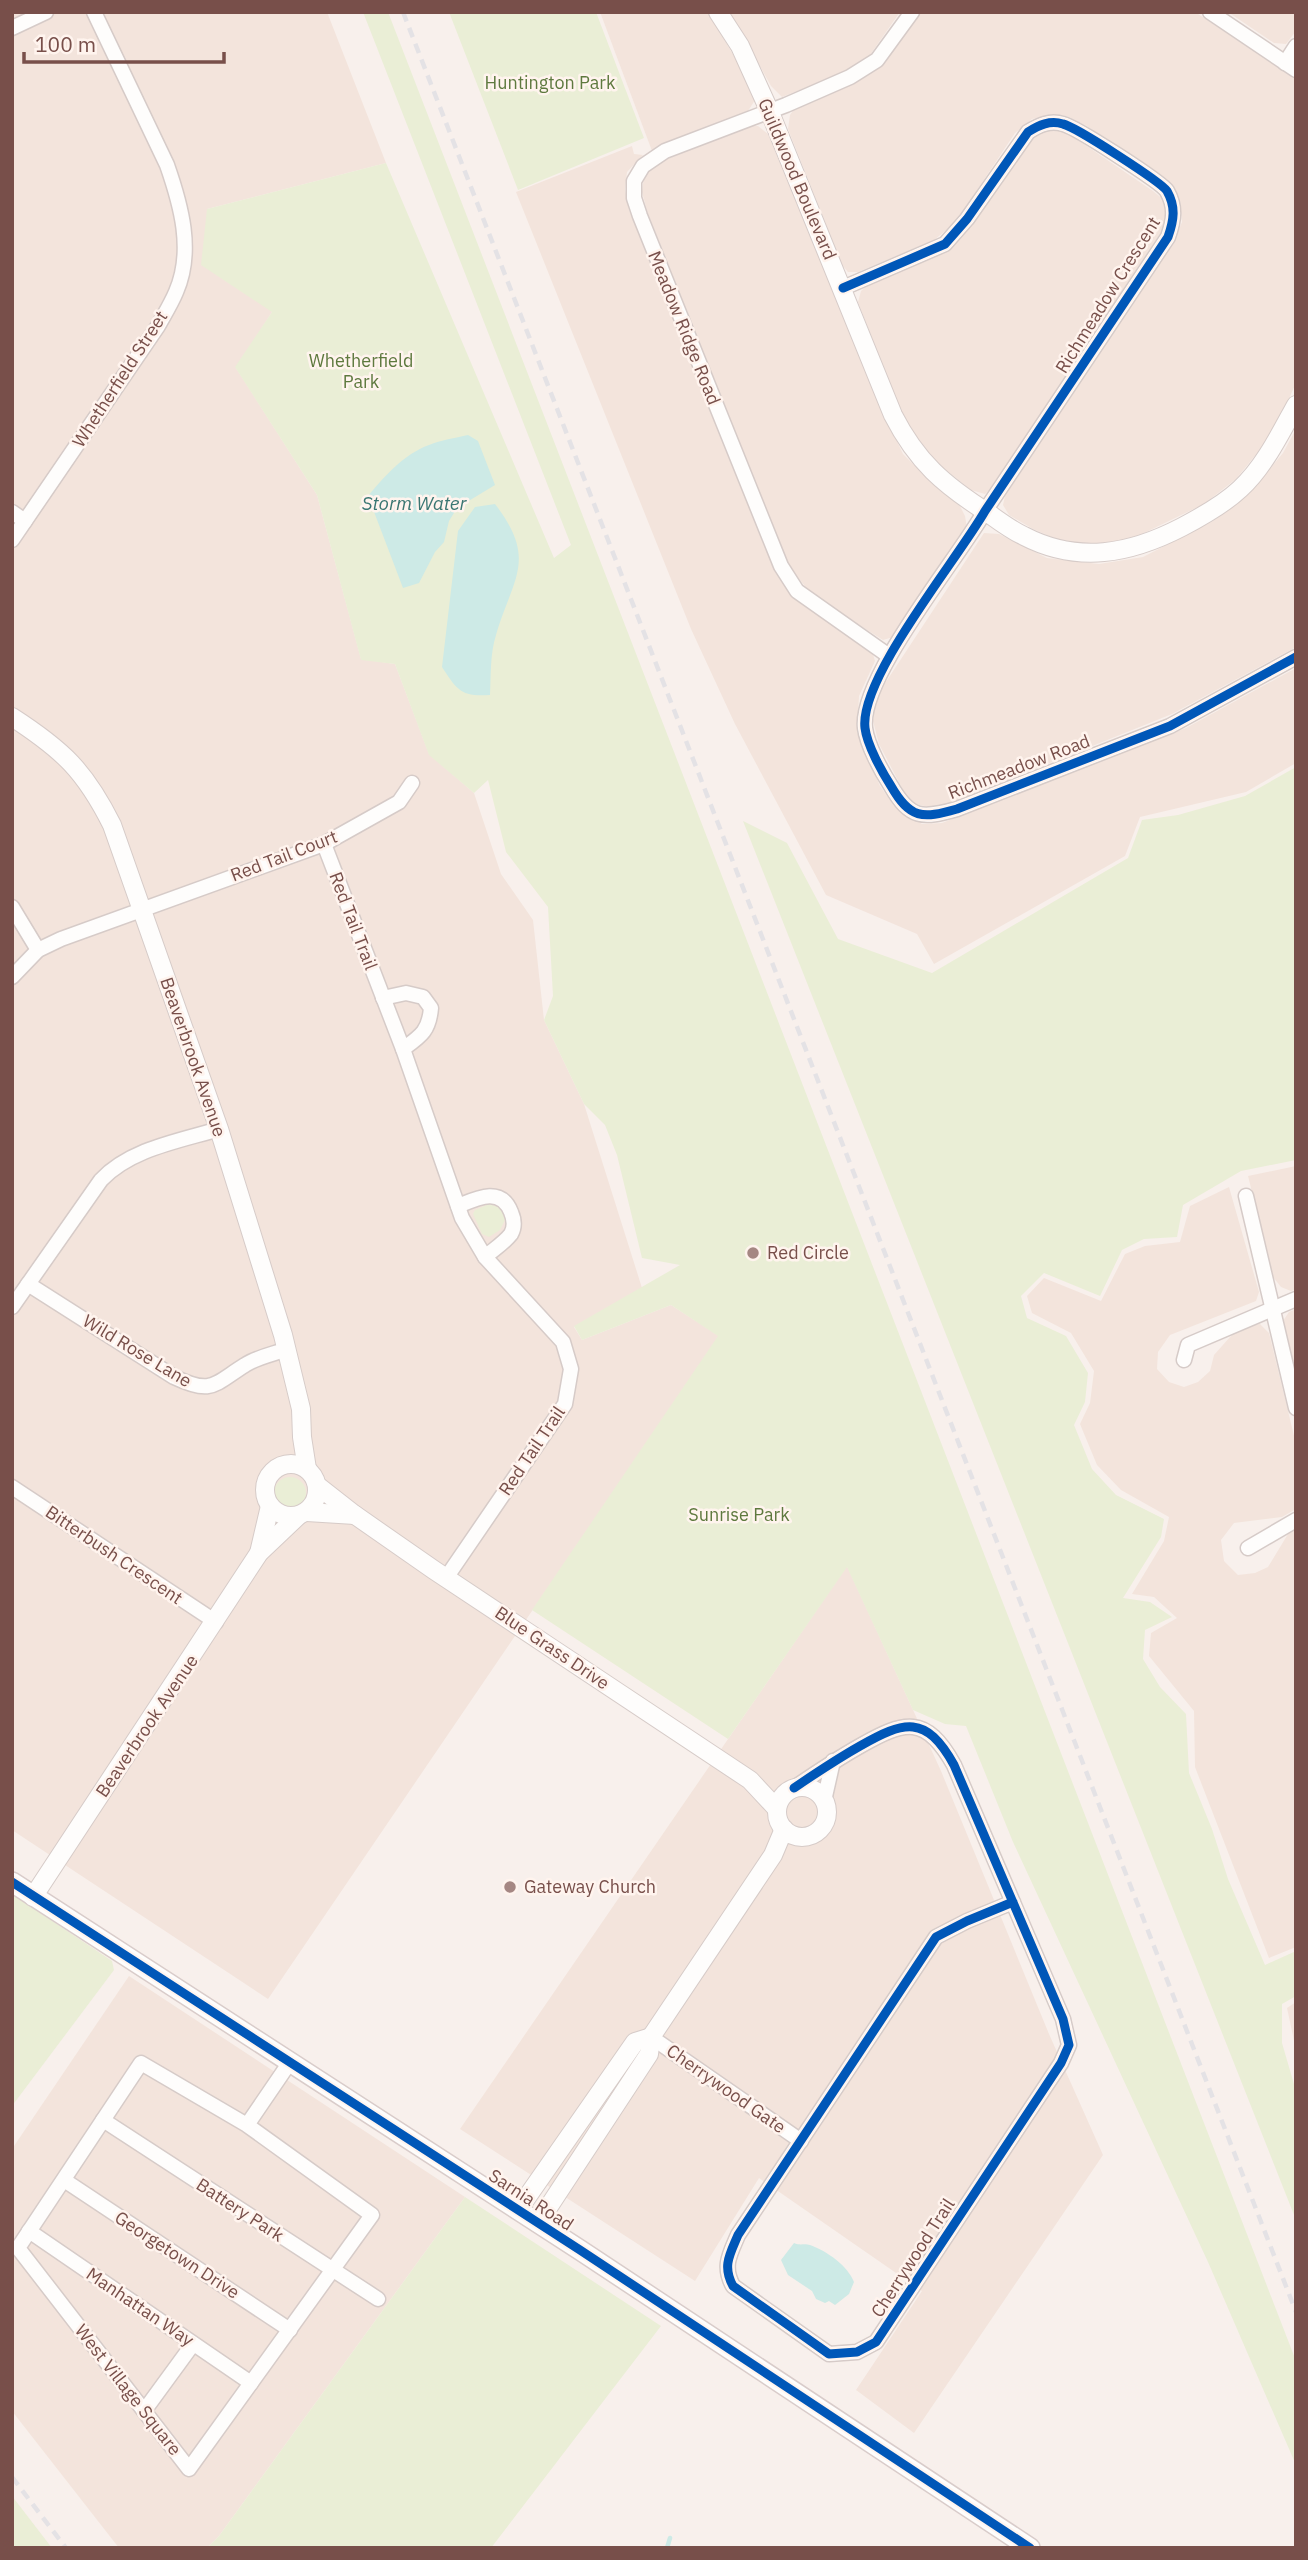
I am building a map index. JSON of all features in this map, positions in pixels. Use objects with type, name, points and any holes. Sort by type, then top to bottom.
[{"type":"main road","name":"Sarnia Road","points":[[12,1882],[538,2223],[1030,2548]]},
{"type":"street","points":[[12,28],[46,12]]},
{"type":"street","name":"Whetherfield Street","points":[[12,540],[158,326],[177,290],[183,266],[185,230],[167,165],[94,12]]},
{"type":"street","name":"Guildwood Boulevard","points":[[718,12],[740,46],[769,110],[893,415],[904,436],[918,456],[946,483],[985,511],[1024,537],[1056,548],[1090,553],[1122,551],[1157,540],[1203,515],[1240,490],[1262,464],[1296,405]]},
{"type":"street","name":"Meadow Ridge Road","points":[[889,656],[797,591],[781,566],[645,229],[634,198],[634,181],[643,166],[665,151],[850,77],[877,60],[912,12]]},
{"type":"street","points":[[1210,12],[1290,66],[1296,46]]},
{"type":"street","name":"Richmeadow Crescent","points":[[843,288],[945,244],[967,219],[1028,132],[1041,123],[1062,123],[1165,188],[1173,204],[1174,221],[1168,237],[985,511]]},
{"type":"street","name":"Richmeadow Road","points":[[985,511],[967,542],[889,656],[867,705],[865,729],[884,776],[901,805],[916,814],[935,815],[957,809],[1171,726],[1296,657]]},
{"type":"street","points":[[12,512],[25,521]]},
{"type":"street","name":"Beaverbrook Avenue","points":[[12,717],[49,741],[77,767],[97,794],[112,825],[219,1129],[288,1349],[301,1409],[307,1469]]},
{"type":"street","name":"Red Tail Court","points":[[38,950],[142,909],[324,844],[400,803],[412,783]]},
{"type":"street","name":"Red Tail Trail","points":[[324,844],[403,1049],[458,1206],[473,1239],[485,1257],[563,1342],[571,1369],[565,1404],[446,1578]]},
{"type":"street","points":[[12,907],[38,950],[12,977]]},
{"type":"street","points":[[383,998],[406,993],[423,996],[431,1008],[429,1024],[419,1037],[403,1049]]},
{"type":"street","points":[[12,1307],[111,1168],[134,1156],[219,1129]]},
{"type":"street","points":[[458,1206],[492,1196],[500,1197],[511,1210],[513,1228],[510,1235],[485,1257]]},
{"type":"street","points":[[1246,1196],[1296,1408]]},
{"type":"street","name":"Wild Rose Lane","points":[[28,1284],[174,1377],[197,1388],[218,1384],[247,1363],[288,1349]]},
{"type":"street","points":[[1184,1360],[1188,1345],[1296,1299]]},
{"type":"street","points":[[284,1465],[302,1437]]},
{"type":"street","points":[[303,1514],[318,1496],[314,1476],[296,1464],[275,1469],[268,1477],[265,1487],[270,1506],[277,1513],[287,1517],[303,1514],[355,1515]]},
{"type":"street","name":"Blue Grass Drive","points":[[318,1486],[446,1578],[750,1780],[777,1809]]},
{"type":"street","name":"Bitterbush Crescent","points":[[12,1487],[216,1622]]},
{"type":"street","name":"Beaverbrook Avenue","points":[[259,1553],[270,1506]]},
{"type":"street","name":"Beaverbrook Avenue","points":[[33,1897],[259,1553],[303,1514]]},
{"type":"street","points":[[1248,1548],[1296,1520]]},
{"type":"street","name":"Cherrywood Trail","points":[[792,1789],[833,1761],[892,1728],[913,1727],[935,1737],[954,1765],[1013,1902],[1063,2019],[1069,2045],[1061,2063],[876,2342],[857,2352],[830,2354],[733,2286],[727,2274],[729,2256],[738,2235],[936,1937],[1013,1902]]},
{"type":"street","points":[[824,1801],[833,1761]]},
{"type":"street","name":"Blue Grass Drive","points":[[750,1780],[792,1789]]},
{"type":"street","points":[[792,1789],[812,1789],[824,1801],[827,1810],[822,1826],[814,1834],[791,1833],[778,1820],[780,1798],[792,1789]]},
{"type":"street","points":[[538,2223],[649,2054],[651,2037],[773,1855],[791,1833]]},
{"type":"street","points":[[518,2210],[635,2042],[651,2037]]},
{"type":"street","name":"Cherrywood Gate","points":[[651,2037],[801,2141]]},
{"type":"street","points":[[247,2126],[290,2062]]},
{"type":"street","name":"West Village Square","points":[[141,2063],[247,2126],[372,2216],[189,2469],[18,2248],[103,2120],[141,2063]]},
{"type":"street","name":"Battery Park","points":[[103,2120],[378,2299]]},
{"type":"street","name":"Georgetown Drive","points":[[64,2180],[290,2330]]},
{"type":"street","name":"Manhattan Way","points":[[29,2231],[251,2383]]},
{"type":"street","points":[[144,2411],[193,2344]]},
{"type":"shaded area","points":[[12,12],[327,12],[386,163],[207,209],[272,312],[236,368],[317,495],[361,659],[395,664],[429,754],[474,793],[501,874],[533,920],[544,1020],[584,1104],[642,1288],[574,1327],[582,1340],[671,1305],[719,1336],[268,1999],[12,1830]]},
{"type":"shaded area","points":[[600,12],[708,12],[749,82],[755,100],[748,111],[652,151]]},
{"type":"shaded area","points":[[730,12],[900,12],[870,55],[850,70],[782,97],[771,86]]},
{"type":"shaded area","points":[[920,12],[1195,12],[1296,79],[1296,383],[1263,446],[1236,479],[1204,504],[1140,535],[1103,545],[1061,541],[1009,515],[1003,505],[1005,496],[1173,244],[1182,222],[1180,201],[1168,182],[1087,126],[1067,116],[1049,115],[1032,119],[1015,133],[955,223],[934,240],[858,272],[848,272],[842,265],[788,129],[790,115],[796,106],[830,94],[867,76],[885,63]]},
{"type":"shaded area","points":[[1228,12],[1296,12],[1296,31],[1286,44],[1274,43]]},
{"type":"shaded area","points":[[748,126],[758,126],[768,134],[903,454],[960,506],[965,516],[967,528],[893,637],[883,640],[808,590],[788,565],[647,211],[642,192],[644,177],[653,165]]},
{"type":"shaded area","points":[[1048,129],[1066,132],[1153,191],[1164,200],[1168,214],[1164,228],[996,484],[985,494],[971,490],[937,463],[916,438],[900,411],[858,302],[861,291],[870,283],[937,254],[960,239],[1024,147],[1037,133]]},
{"type":"shaded area","points":[[632,146],[634,154],[643,155],[627,172],[625,189],[629,210],[773,566],[787,588],[807,608],[872,651],[875,661],[859,696],[857,732],[880,786],[894,806],[922,824],[942,823],[1186,728],[1296,668],[1296,763],[1246,792],[1140,817],[1125,856],[934,964],[917,934],[826,895],[735,724],[691,629],[516,192]]},
{"type":"shaded area","points":[[1296,429],[1296,647],[1172,714],[948,804],[929,807],[915,804],[904,792],[879,744],[873,721],[876,697],[984,533],[999,534],[1047,558],[1099,564],[1143,557],[1213,521],[1250,493],[1283,453]]},
{"type":"shaded area","points":[[1296,1166],[1296,1289],[1291,1291],[1281,1287],[1273,1277],[1248,1176]]},
{"type":"shaded area","points":[[1229,1187],[1259,1292],[1256,1301],[1170,1335],[1158,1352],[1157,1369],[1169,1382],[1184,1387],[1198,1382],[1210,1371],[1214,1355],[1230,1337],[1242,1327],[1260,1324],[1269,1333],[1296,1444],[1296,1509],[1282,1517],[1234,1523],[1221,1540],[1224,1561],[1238,1575],[1255,1573],[1268,1567],[1288,1534],[1296,1529],[1296,1947],[1269,1958],[1195,1767],[1194,1711],[1149,1656],[1151,1633],[1177,1618],[1154,1597],[1132,1594],[1164,1541],[1169,1517],[1121,1490],[1097,1465],[1080,1424],[1090,1403],[1094,1371],[1071,1333],[1032,1313],[1027,1296],[1044,1278],[1101,1301],[1125,1254],[1145,1246],[1180,1242],[1190,1206]]},
{"type":"shaded area","points":[[1296,1309],[1296,1372],[1283,1321],[1289,1312]]},
{"type":"shaded area","points":[[847,1566],[941,1771],[1049,2034],[1103,2155],[914,2433],[856,2390],[922,2291],[759,2178],[695,2281],[460,2129]]},
{"type":"shaded area","points":[[129,1976],[465,2197],[219,2536],[207,2548],[119,2548],[12,2411],[12,2149]]},
{"type":"shaded area","points":[[1296,2002],[1296,2050],[1287,2008]]},
{"type":"green space","points":[[363,12],[388,12],[1296,2361],[1296,2465],[1208,2262],[1013,1842],[966,1726],[945,1724],[913,1710],[847,1567],[728,1739],[532,1610],[718,1336],[671,1305],[582,1340],[574,1326],[680,1265],[642,1258],[617,1155],[605,1125],[584,1104],[544,1020],[553,996],[548,907],[506,852],[488,780],[474,793],[429,755],[395,664],[361,660],[317,495],[235,367],[272,312],[201,265],[207,209],[386,163],[554,558],[571,545]]},
{"type":"green space","name":"Huntington Park","points":[[449,12],[596,12],[644,138],[518,190]]},
{"type":"green space","points":[[1296,767],[1296,1160],[1241,1171],[1183,1205],[1177,1237],[1144,1239],[1122,1250],[1100,1296],[1044,1273],[1021,1296],[1027,1318],[1066,1336],[1088,1373],[1085,1402],[1074,1425],[1092,1469],[1116,1495],[1164,1519],[1161,1537],[1123,1598],[1150,1602],[1172,1617],[1145,1630],[1143,1659],[1160,1687],[1186,1714],[1189,1773],[1212,1829],[1228,1879],[1265,1965],[1296,1951],[1296,1996],[1282,2004],[1282,2043],[1296,2091],[1296,2220],[743,821],[787,843],[838,939],[932,973],[1128,858],[1142,820],[1178,815],[1245,796]]},
{"type":"green space","points":[[489,1204],[501,1208],[505,1220],[500,1230],[489,1237],[482,1234],[473,1214],[475,1210]]},
{"type":"green space","points":[[290,1477],[301,1482],[306,1493],[301,1504],[290,1509],[279,1504],[274,1493],[279,1482]]},
{"type":"green space","points":[[12,1894],[112,1961],[114,1970],[12,2106]]},
{"type":"green space","points":[[465,2197],[661,2326],[491,2548],[207,2548],[219,2536]]},
{"type":"green space","points":[[12,2496],[52,2548],[12,2548]]},
{"type":"water","name":"Storm Water","points":[[468,435],[478,441],[495,485],[457,508],[449,521],[444,542],[435,552],[419,583],[403,588],[368,496],[411,454],[434,443]]},
{"type":"water","name":"Storm Water","points":[[495,504],[516,540],[518,569],[494,642],[490,695],[472,695],[456,686],[442,667],[458,531],[475,507]]},
{"type":"water","points":[[794,2243],[817,2248],[842,2265],[854,2282],[849,2294],[835,2305],[829,2301],[825,2303],[816,2299],[812,2291],[788,2275],[781,2260]]},
{"type":"waterway","points":[[667,2548],[670,2538]]},
{"type":"railway","points":[[403,12],[1296,2312]]},
{"type":"railway","points":[[12,2477],[66,2548]]},
{"type":"cycle path","points":[[843,288],[945,244],[967,219],[1028,132],[1045,124],[1063,124],[1100,144],[1161,186],[1167,191],[1172,203],[1173,219],[1168,237],[912,619],[877,680],[867,706],[866,735],[875,758],[904,805],[918,814],[926,815],[957,809],[1170,726],[1296,657]]},
{"type":"cycle path","points":[[794,1788],[851,1751],[889,1731],[913,1727],[934,1737],[954,1765],[1063,2019],[1069,2045],[1061,2063],[876,2342],[857,2352],[829,2354],[733,2286],[728,2272],[732,2248],[738,2235],[936,1937],[967,1921],[1013,1902]]},
{"type":"cycle path","points":[[12,1882],[580,2250],[1030,2548]]},
{"type":"place","name":"Red Circle","points":[[753,1253]]},
{"type":"place","name":"Gateway Church","points":[[510,1887]]},
{"type":"park label","name":"Whetherfield Park","points":[[361,371]]},
{"type":"park label","name":"Sunrise Park","points":[[739,1515]]}]
